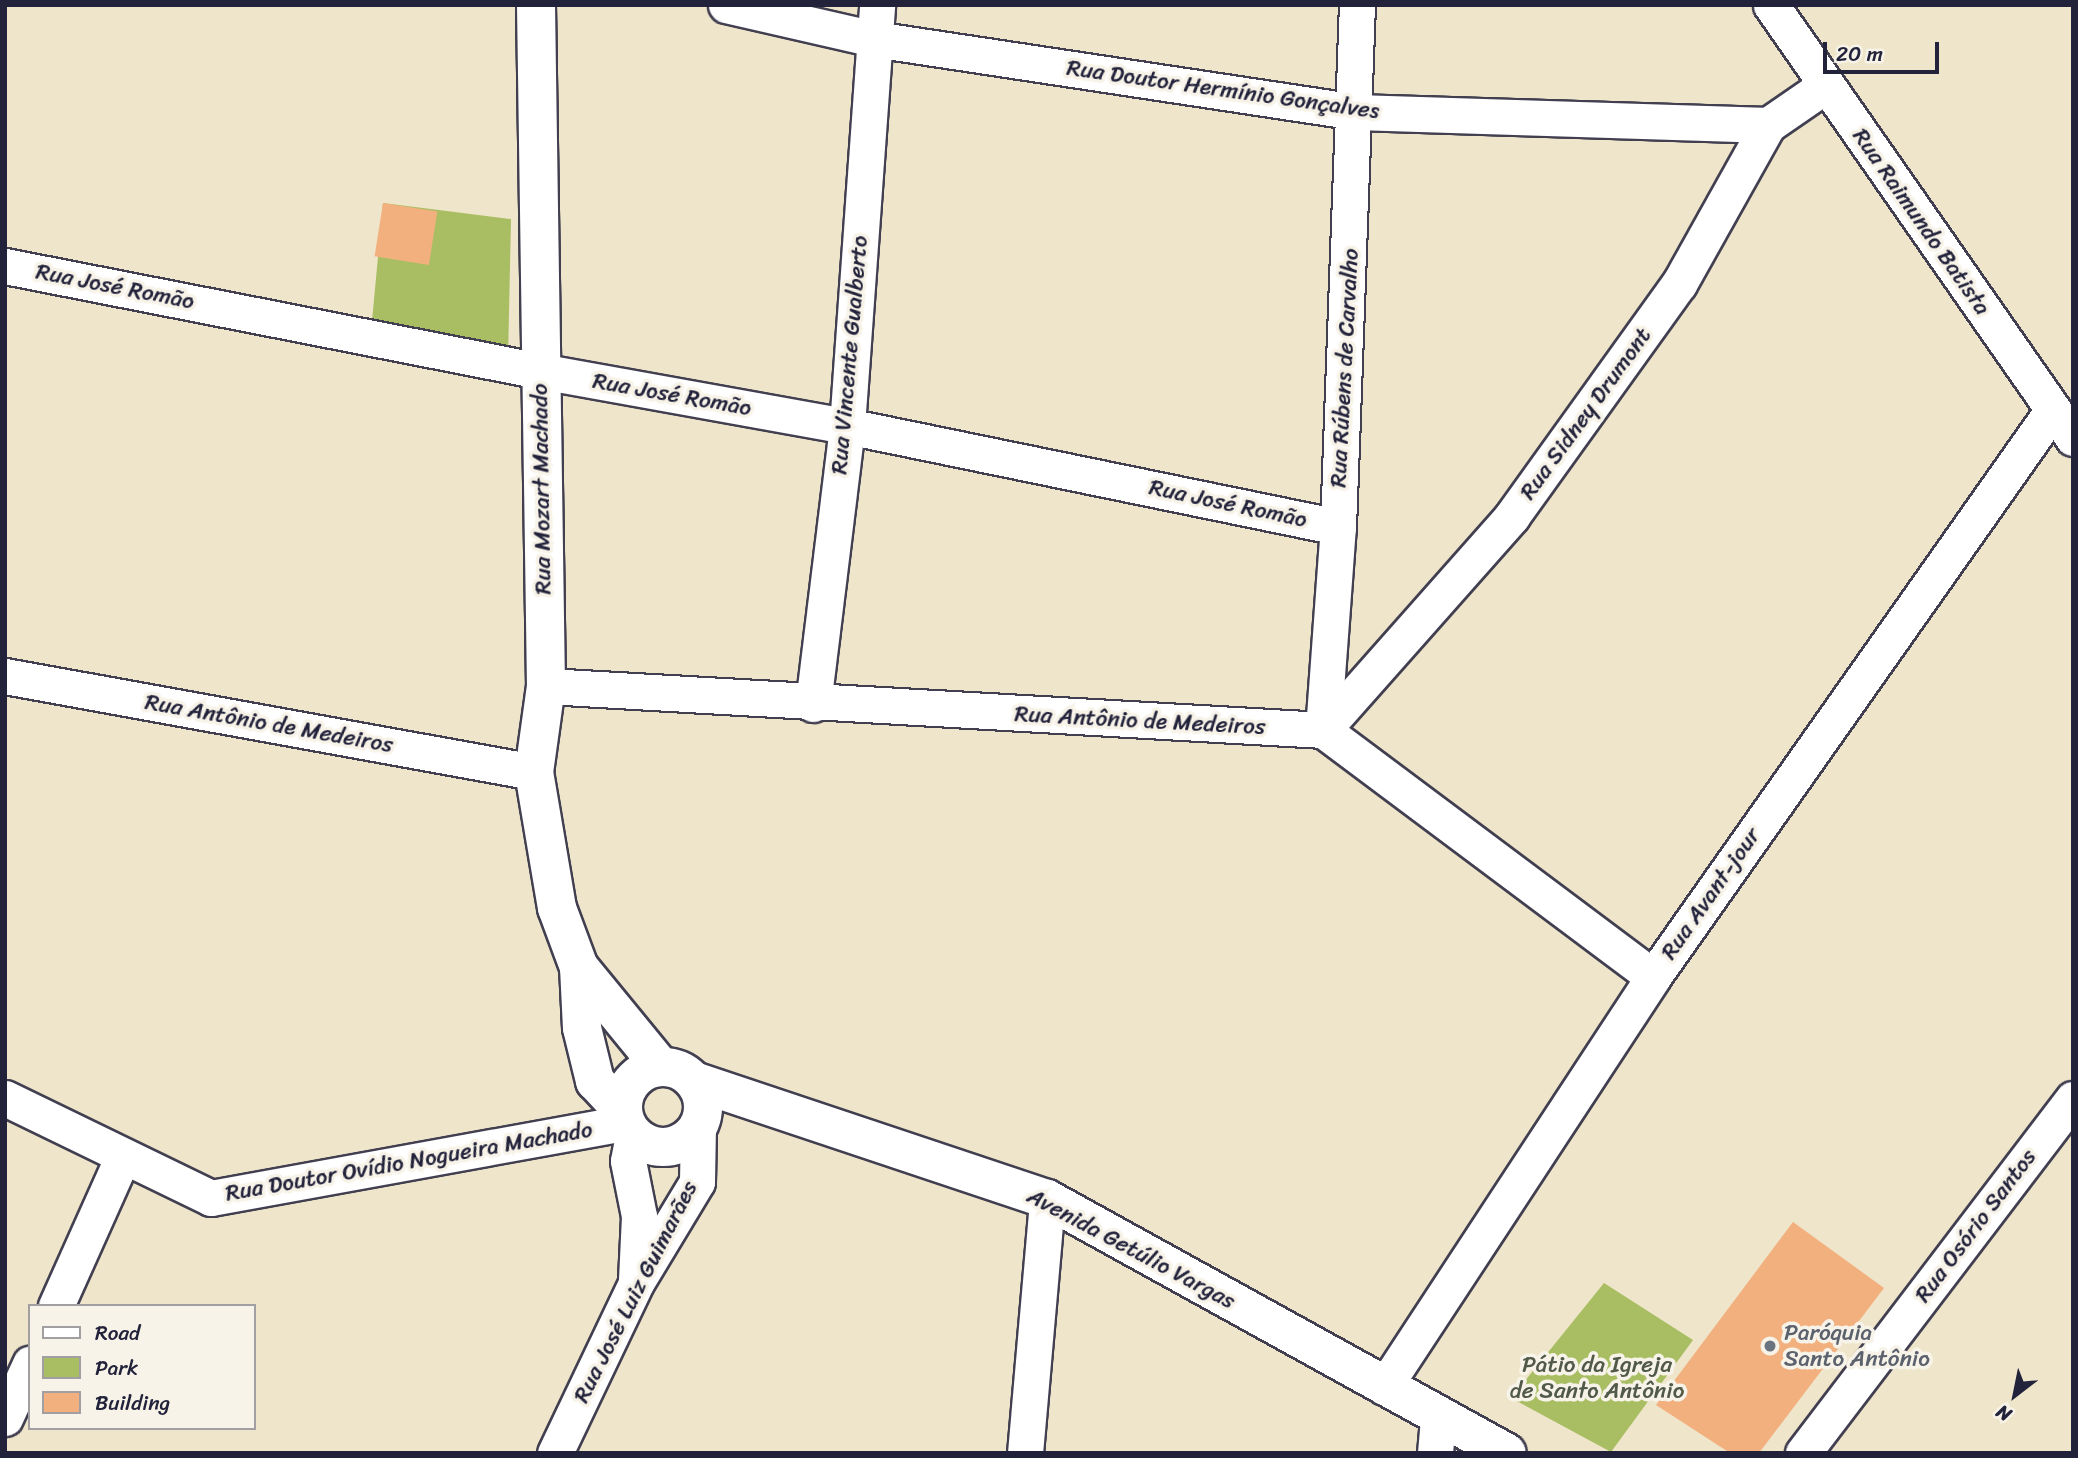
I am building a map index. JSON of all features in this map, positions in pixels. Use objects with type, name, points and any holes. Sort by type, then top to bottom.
[{"type":"street","name":"Rua Mozart Machado","points":[[536,5],[545,686],[534,772],[557,908],[579,967],[582,1028],[595,1081],[626,1123]]},
{"type":"street","name":"Rua Doutor Hermínio Gonçalves","points":[[726,5],[876,22],[1357,112],[1768,125]]},
{"type":"street","name":"Rua Rúbens de Carvalho","points":[[1323,730],[1338,527],[1357,112],[1357,5]]},
{"type":"street","name":"Rua Raimundo Batista","points":[[1775,7],[1826,85],[2062,425]]},
{"type":"street","name":"Rua Vincente Gualberto","points":[[813,704],[847,426],[876,22]]},
{"type":"street","name":"Rua Sidney Drumont","points":[[1323,730],[1512,516],[1679,284],[1768,125],[1826,85]]},
{"type":"street","name":"Rua José Romão","points":[[5,266],[540,371],[847,426],[1338,527]]},
{"type":"street","name":"Rua Avant-jour","points":[[1384,1387],[1653,976],[2062,425]]},
{"type":"street","name":"Rua Antônio de Medeiros","points":[[5,676],[534,772]]},
{"type":"street","name":"Rua Antônio de Medeiros","points":[[545,686],[813,704],[1323,730]]},
{"type":"street","points":[[1323,730],[1653,976]]},
{"type":"street","name":"Rua Mozart Machado","points":[[579,967],[677,1074]]},
{"type":"street","points":[[626,1123],[665,1147],[681,1143],[698,1126],[703,1103],[677,1074],[634,1079],[626,1123],[628,1161],[639,1216],[636,1283]]},
{"type":"street","name":"Avenida Getúlio Vargas","points":[[677,1074],[1047,1199],[1384,1387],[1437,1435],[1507,1453]]},
{"type":"street","name":"Rua Doutor Ovídio Nogueira Machado","points":[[5,1098],[211,1198],[626,1123]]},
{"type":"street","name":"Rua Osório Santos","points":[[1803,1453],[2073,1099]]},
{"type":"street","name":"Rua José Luiz Guimarães","points":[[555,1453],[636,1283],[696,1182],[698,1126]]},
{"type":"street","points":[[57,1304],[123,1156]]},
{"type":"street","points":[[1025,1453],[1047,1199]]},
{"type":"street","points":[[5,1418],[28,1367]]},
{"type":"green space","points":[[383,203],[511,219],[508,359],[371,332]]},
{"type":"green space","name":"Pátio da Igreja de Santo Antônio","points":[[1604,1283],[1693,1340],[1611,1452],[1511,1398]]},
{"type":"building","points":[[383,203],[437,212],[429,265],[375,256]]},
{"type":"building","name":"Paróquia Santo Antônio","points":[[1793,1222],[1884,1288],[1759,1453],[1730,1453],[1656,1405]]},
{"type":"place","name":"Paróquia Santo Antônio","points":[[1770,1346]]}]
